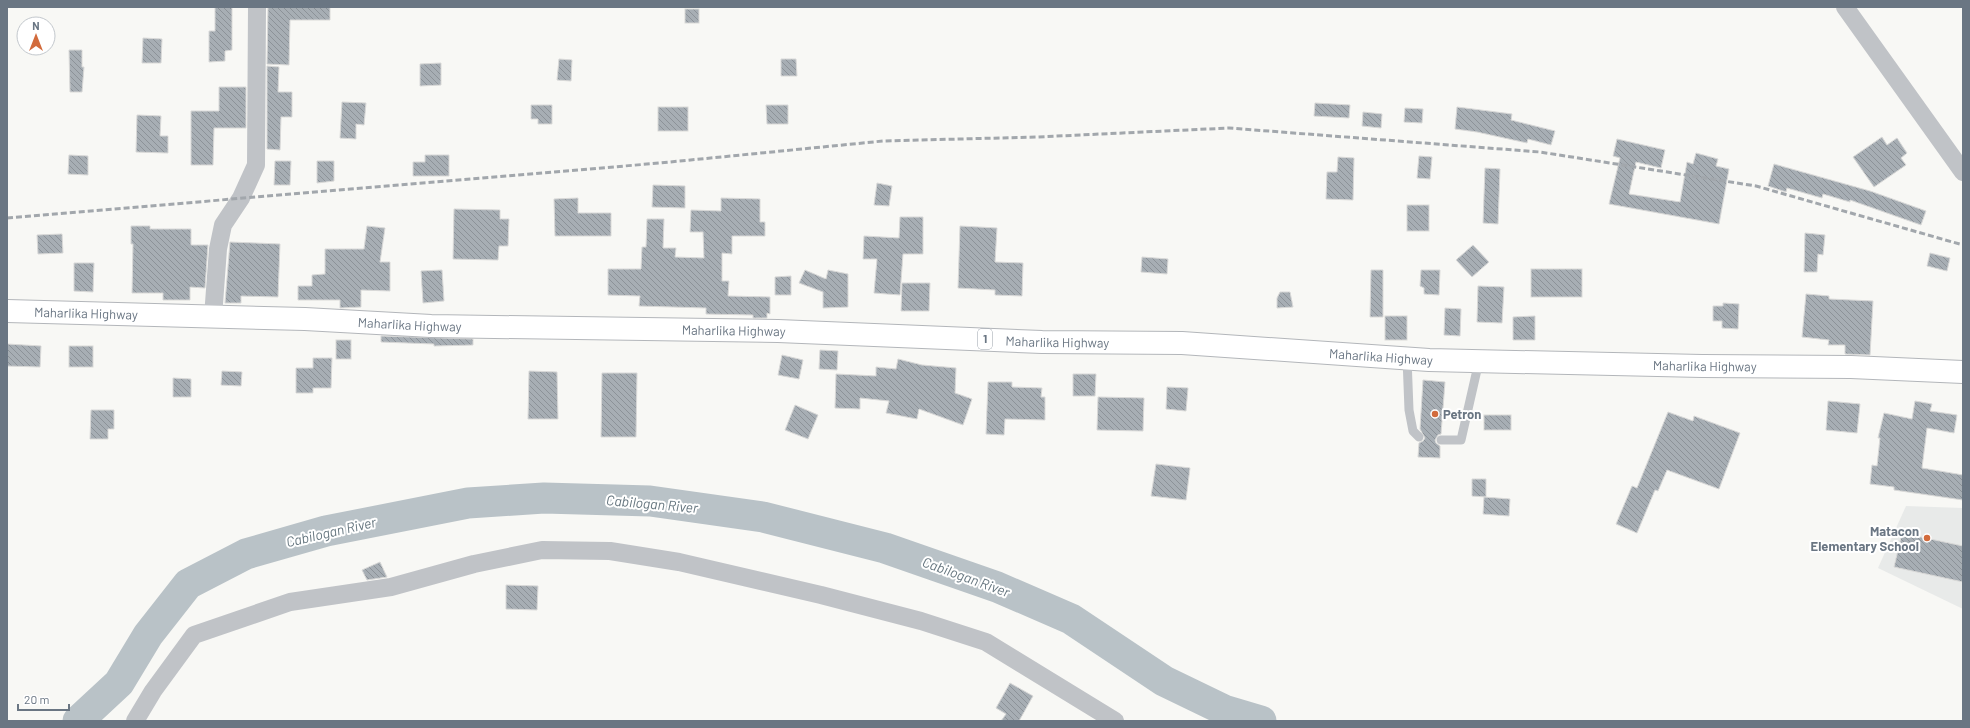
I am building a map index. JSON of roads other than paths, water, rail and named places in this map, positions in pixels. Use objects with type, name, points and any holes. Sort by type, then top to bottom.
[{"type":"highway","name":"Maharlika Highway","points":[[7,311],[305,319],[431,326],[778,331],[1042,342],[1182,342],[1407,358],[1479,361],[1702,366],[1850,367],[1963,372]]},
{"type":"street","points":[[213,317],[218,249],[223,225],[241,198],[256,164],[257,7]]},
{"type":"street","points":[[1845,7],[1963,172]]},
{"type":"street","points":[[135,721],[153,691],[194,635],[290,602],[391,587],[474,564],[542,550],[610,551],[679,562],[821,595],[921,621],[986,642],[1115,721]]},
{"type":"lane","points":[[1407,358],[1410,417],[1413,431],[1419,437]]},
{"type":"lane","points":[[1441,440],[1461,440],[1479,361]]},
{"type":"waterway","name":"Cabilogan River","points":[[78,721],[119,683],[148,635],[188,584],[246,554],[326,531],[468,503],[544,498],[650,501],[763,517],[885,548],[997,587],[1071,619],[1164,681],[1224,710],[1261,721]]},
{"type":"railway","points":[[7,218],[660,163],[883,141],[1037,137],[1229,128],[1540,152],[1756,186],[1963,245]]},
{"type":"place","name":"Petron","points":[[1435,414]]},
{"type":"place","name":"Matacon Elementary School","points":[[1927,538]]}]
